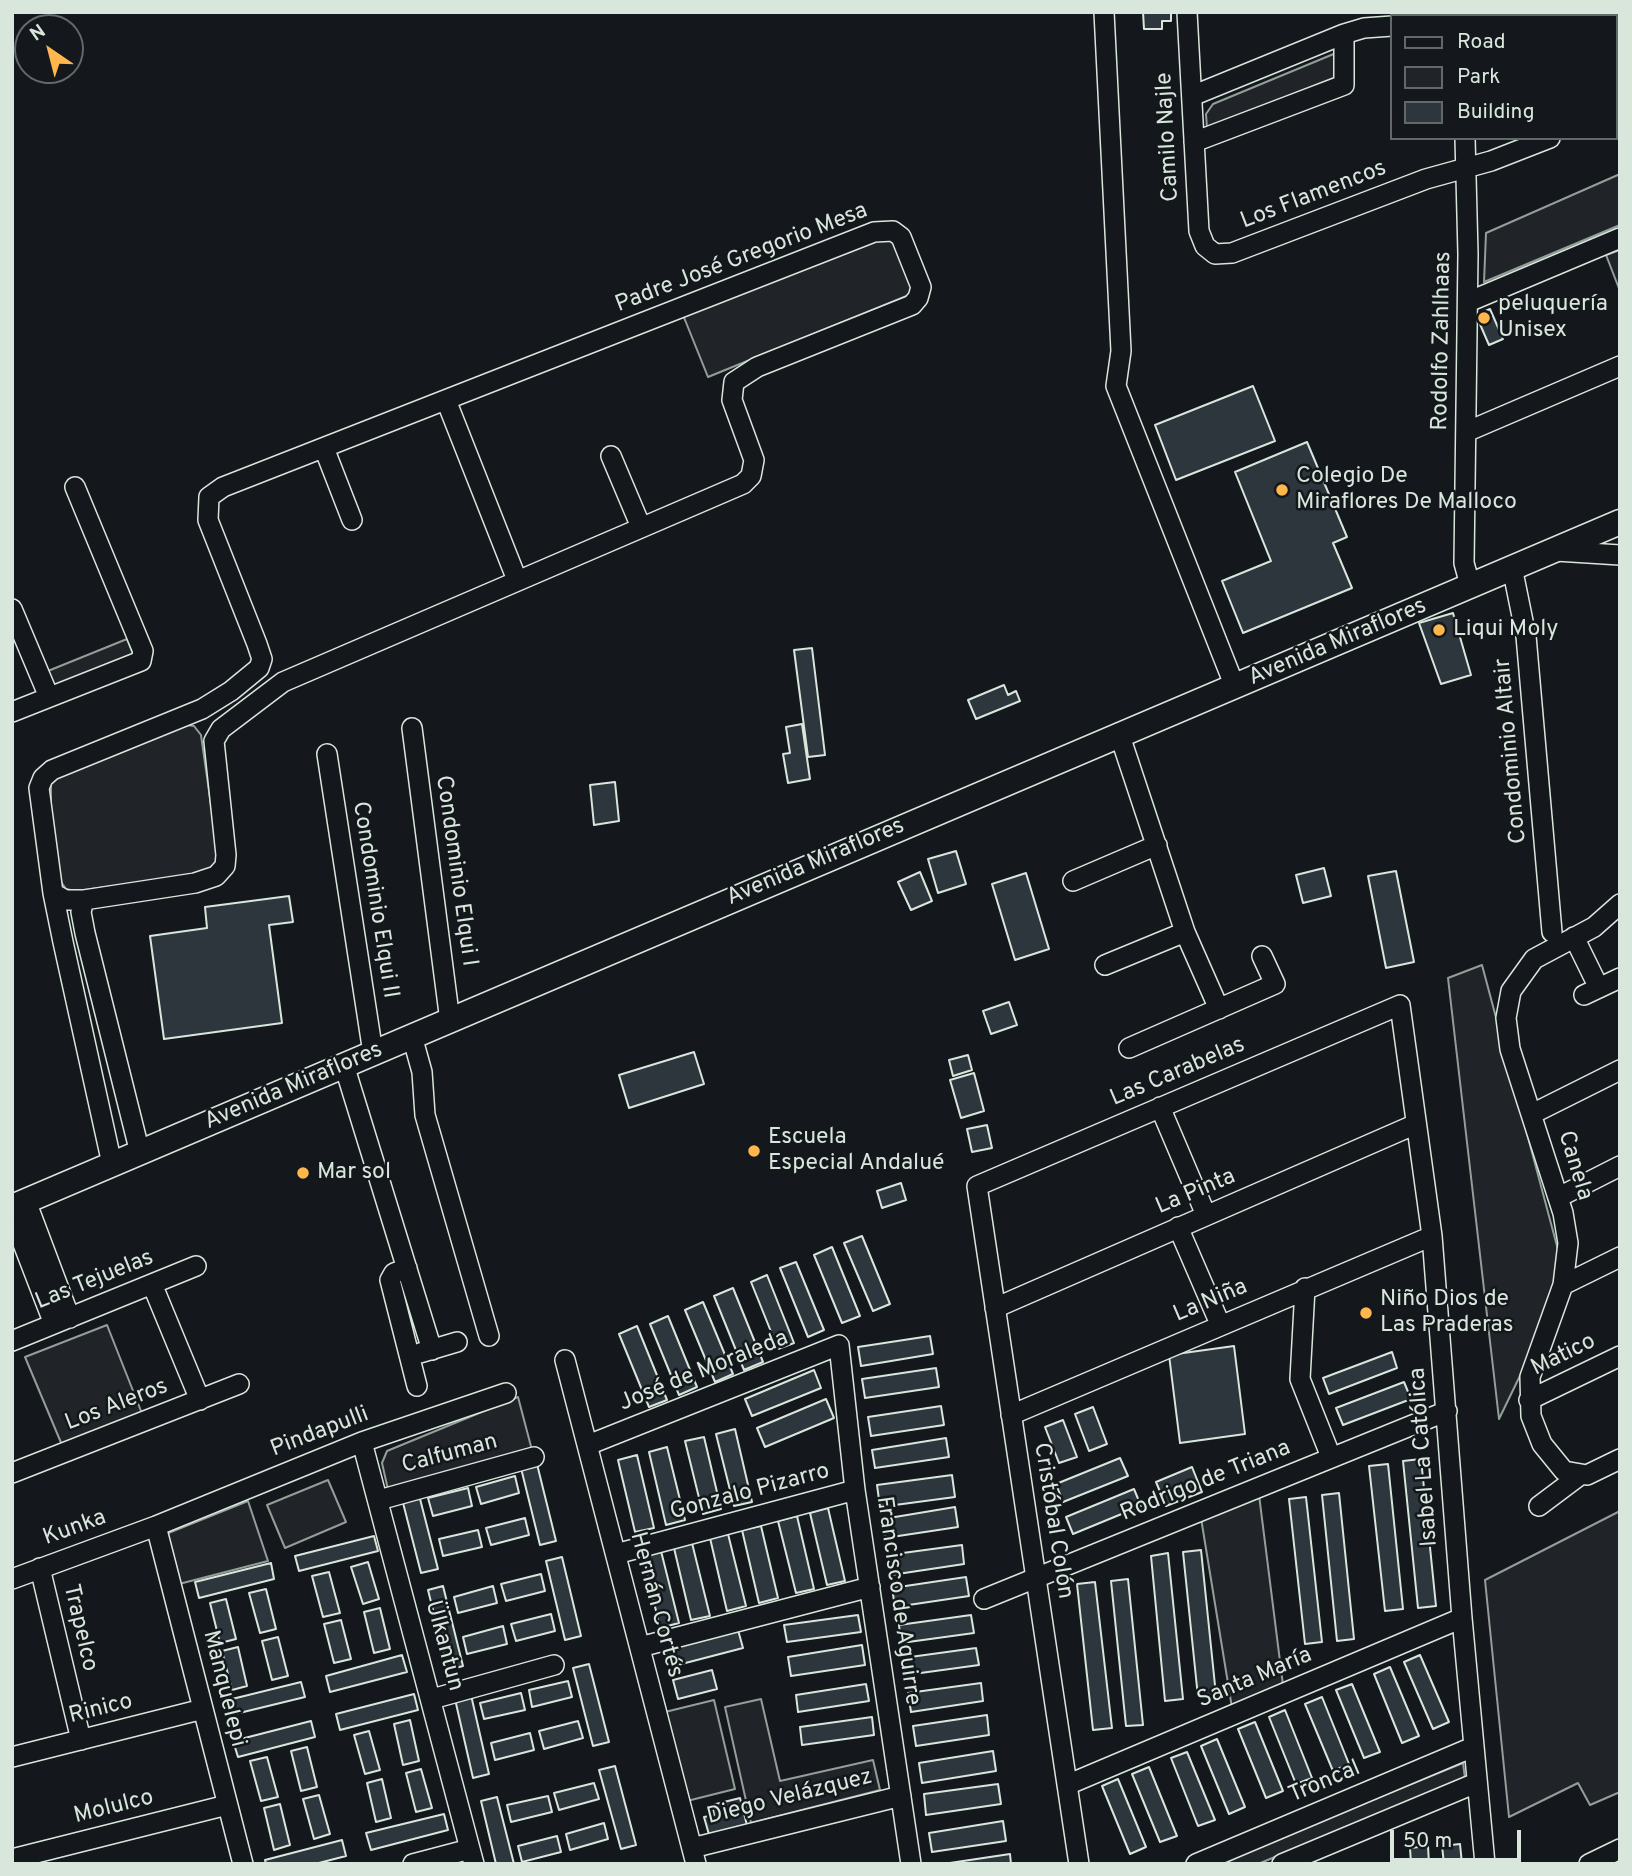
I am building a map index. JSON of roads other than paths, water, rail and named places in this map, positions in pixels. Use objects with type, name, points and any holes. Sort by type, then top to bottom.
[{"type":"main road","name":"Avenida Miraflores","points":[[16,1204],[1620,522]]},
{"type":"street","points":[[1104,12],[1121,351],[1116,386],[1235,687]]},
{"type":"street","name":"Camilo Najle","points":[[1187,12],[1199,231],[1205,246],[1215,254]]},
{"type":"street","points":[[1192,96],[1344,34],[1364,28],[1390,26]]},
{"type":"street","points":[[1194,142],[1344,85],[1344,34]]},
{"type":"street","name":"Rodolfo Zahlhaas","points":[[1465,140],[1468,302],[1464,563],[1470,585]]},
{"type":"street","name":"Los Flamencos","points":[[1215,254],[1232,253],[1426,179],[1467,169],[1545,140]]},
{"type":"street","name":"Padre José Gregorio Mesa","points":[[213,747],[221,729],[283,681],[734,489],[750,479],[754,457],[731,396],[734,382],[743,374],[916,302],[920,295],[920,283],[898,233],[886,230],[874,232],[218,489],[208,501],[208,520],[262,659],[259,668]]},
{"type":"street","points":[[1468,302],[1620,238]]},
{"type":"street","points":[[1466,432],[1620,366]]},
{"type":"street","points":[[446,400],[517,580]]},
{"type":"street","points":[[324,448],[352,520]]},
{"type":"street","points":[[611,456],[641,527]]},
{"type":"street","points":[[12,712],[141,660],[143,651],[75,487]]},
{"type":"street","points":[[1552,551],[1620,555]]},
{"type":"street","name":"Condominio Altair","points":[[1513,567],[1526,636],[1552,932]]},
{"type":"street","points":[[12,609],[49,697]]},
{"type":"street","points":[[113,1164],[53,893],[39,799],[43,778],[52,770],[189,715],[231,691],[259,668],[283,681]]},
{"type":"street","points":[[53,893],[69,901],[84,900],[205,881],[220,873],[226,855],[213,747],[202,725],[189,715]]},
{"type":"street","name":"Condominio Elqui I","points":[[412,728],[450,1021]]},
{"type":"street","points":[[1119,733],[1185,932],[1219,1009]]},
{"type":"street","name":"Condominio Elqui II","points":[[327,754],[373,1053]]},
{"type":"street","points":[[1073,881],[1157,845]]},
{"type":"street","points":[[84,900],[81,912],[85,933],[140,1153]]},
{"type":"street","name":"Canela","points":[[1579,1476],[1564,1471],[1549,1455],[1536,1431],[1529,1400],[1534,1365],[1563,1285],[1568,1243],[1559,1197],[1508,1039],[1508,1004],[1525,968],[1545,951],[1605,920],[1620,904]]},
{"type":"street","points":[[1105,965],[1185,932]]},
{"type":"street","points":[[1574,937],[1592,992],[1620,978]]},
{"type":"street","points":[[1129,1048],[1275,984],[1262,956]]},
{"type":"street","name":"Las Carabelas","points":[[976,1186],[1399,1005]]},
{"type":"street","name":"Isabel La Católica","points":[[1399,1005],[1432,1236],[1462,1618],[1485,1864]]},
{"type":"street","points":[[412,1036],[422,1072],[425,1115],[489,1336]]},
{"type":"street","points":[[344,1065],[432,1350]]},
{"type":"street","points":[[1532,1114],[1620,1070]]},
{"type":"street","points":[[1160,1107],[1206,1215]]},
{"type":"street","name":"La Pinta","points":[[995,1308],[1416,1125]]},
{"type":"street","points":[[1559,1197],[1620,1166]]},
{"type":"street","name":"Cristóbal Colón","points":[[976,1186],[1079,1864]]},
{"type":"street","points":[[16,1204],[62,1321]]},
{"type":"street","points":[[1178,1227],[1220,1324]]},
{"type":"street","name":"La Niña","points":[[1011,1415],[1304,1288],[1432,1236]]},
{"type":"street","points":[[1563,1285],[1620,1257]]},
{"type":"street","name":"Las Tejuelas","points":[[12,1341],[196,1266]]},
{"type":"street","points":[[407,1268],[394,1273],[390,1280],[417,1386]]},
{"type":"street","points":[[152,1284],[200,1400]]},
{"type":"street","points":[[1304,1288],[1300,1379],[1331,1457]]},
{"type":"street","points":[[409,1356],[457,1342]]},
{"type":"street","name":"José de Moraleda","points":[[588,1445],[839,1345]]},
{"type":"street","name":"Francisco de Aguirre","points":[[839,1345],[855,1490],[911,1864]]},
{"type":"street","name":"Matico","points":[[1529,1400],[1620,1356]]},
{"type":"street","name":"Hernán Cortés","points":[[565,1360],[694,1856]]},
{"type":"street","name":"Los Aleros","points":[[12,1474],[239,1384]]},
{"type":"street","name":"Pindapulli","points":[[156,1526],[362,1442],[506,1393]]},
{"type":"street","name":"Rodrigo de Triana","points":[[984,1599],[1447,1411]]},
{"type":"street","name":"Ülkantun","points":[[362,1442],[472,1857]]},
{"type":"street","name":"Calfuman","points":[[379,1500],[534,1457]]},
{"type":"street","points":[[1539,1506],[1579,1476],[1620,1459]]},
{"type":"street","name":"Gonzalo Pizarro","points":[[616,1554],[855,1490]]},
{"type":"street","name":"Kunka","points":[[12,1579],[156,1526]]},
{"type":"street","name":"Manquelepi","points":[[156,1526],[243,1864]]},
{"type":"street","name":"Trapelco","points":[[40,1568],[81,1740]]},
{"type":"street","points":[[640,1647],[870,1587]]},
{"type":"street","name":"Santa María","points":[[1067,1785],[1462,1618]]},
{"type":"street","points":[[432,1699],[554,1665]]},
{"type":"street","name":"Rinico","points":[[12,1757],[203,1709]]},
{"type":"street","name":"Troncal","points":[[1196,1864],[1473,1747]]},
{"type":"street","points":[[1282,1864],[1476,1783]]},
{"type":"street","name":"Diego Velázquez","points":[[694,1856],[901,1796]]},
{"type":"street","name":"Molulco","points":[[12,1859],[228,1805]]},
{"type":"street","points":[[1588,1864],[1620,1849]]},
{"type":"street","points":[[413,1864],[472,1857]]},
{"type":"place","name":"peluquería Unisex","points":[[1484,318]]},
{"type":"place","name":"Colegio De Miraflores De Malloco","points":[[1282,490]]},
{"type":"place","name":"Liqui Moly","points":[[1439,630]]},
{"type":"place","name":"Escuela Especial Andalué","points":[[754,1151]]},
{"type":"place","name":"Mar sol","points":[[303,1173]]},
{"type":"place","name":"Niño Dios de Las Praderas","points":[[1366,1313]]}]
